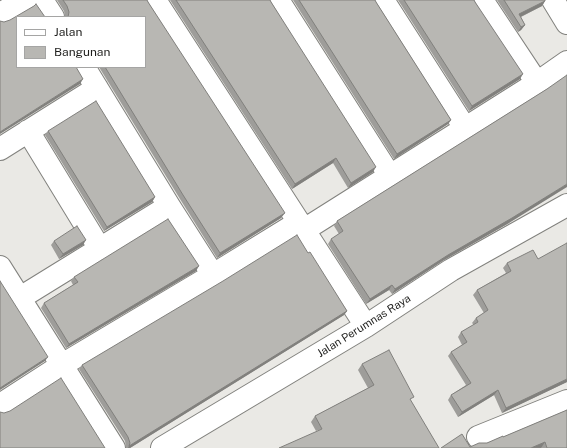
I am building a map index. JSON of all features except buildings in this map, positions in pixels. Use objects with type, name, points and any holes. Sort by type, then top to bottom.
[{"type":"street","points":[[0,14],[24,0]]},
{"type":"street","points":[[42,0],[52,16]]},
{"type":"street","points":[[155,0],[366,326]]},
{"type":"street","points":[[278,0],[390,176]]},
{"type":"street","points":[[383,0],[465,128]]},
{"type":"street","points":[[482,0],[537,83]]},
{"type":"street","points":[[553,0],[567,23]]},
{"type":"street","points":[[0,405],[62,365],[213,275],[390,176],[537,83],[567,62]]},
{"type":"street","points":[[85,68],[213,275]]},
{"type":"street","points":[[0,149],[97,88]]},
{"type":"street","points":[[28,132],[100,249]]},
{"type":"street","name":"Jalan Perumnas Raya","points":[[162,448],[366,326],[451,270],[567,205]]},
{"type":"street","points":[[20,298],[169,206]]},
{"type":"street","points":[[0,267],[114,448]]},
{"type":"street","points":[[478,437],[567,402]]}]
